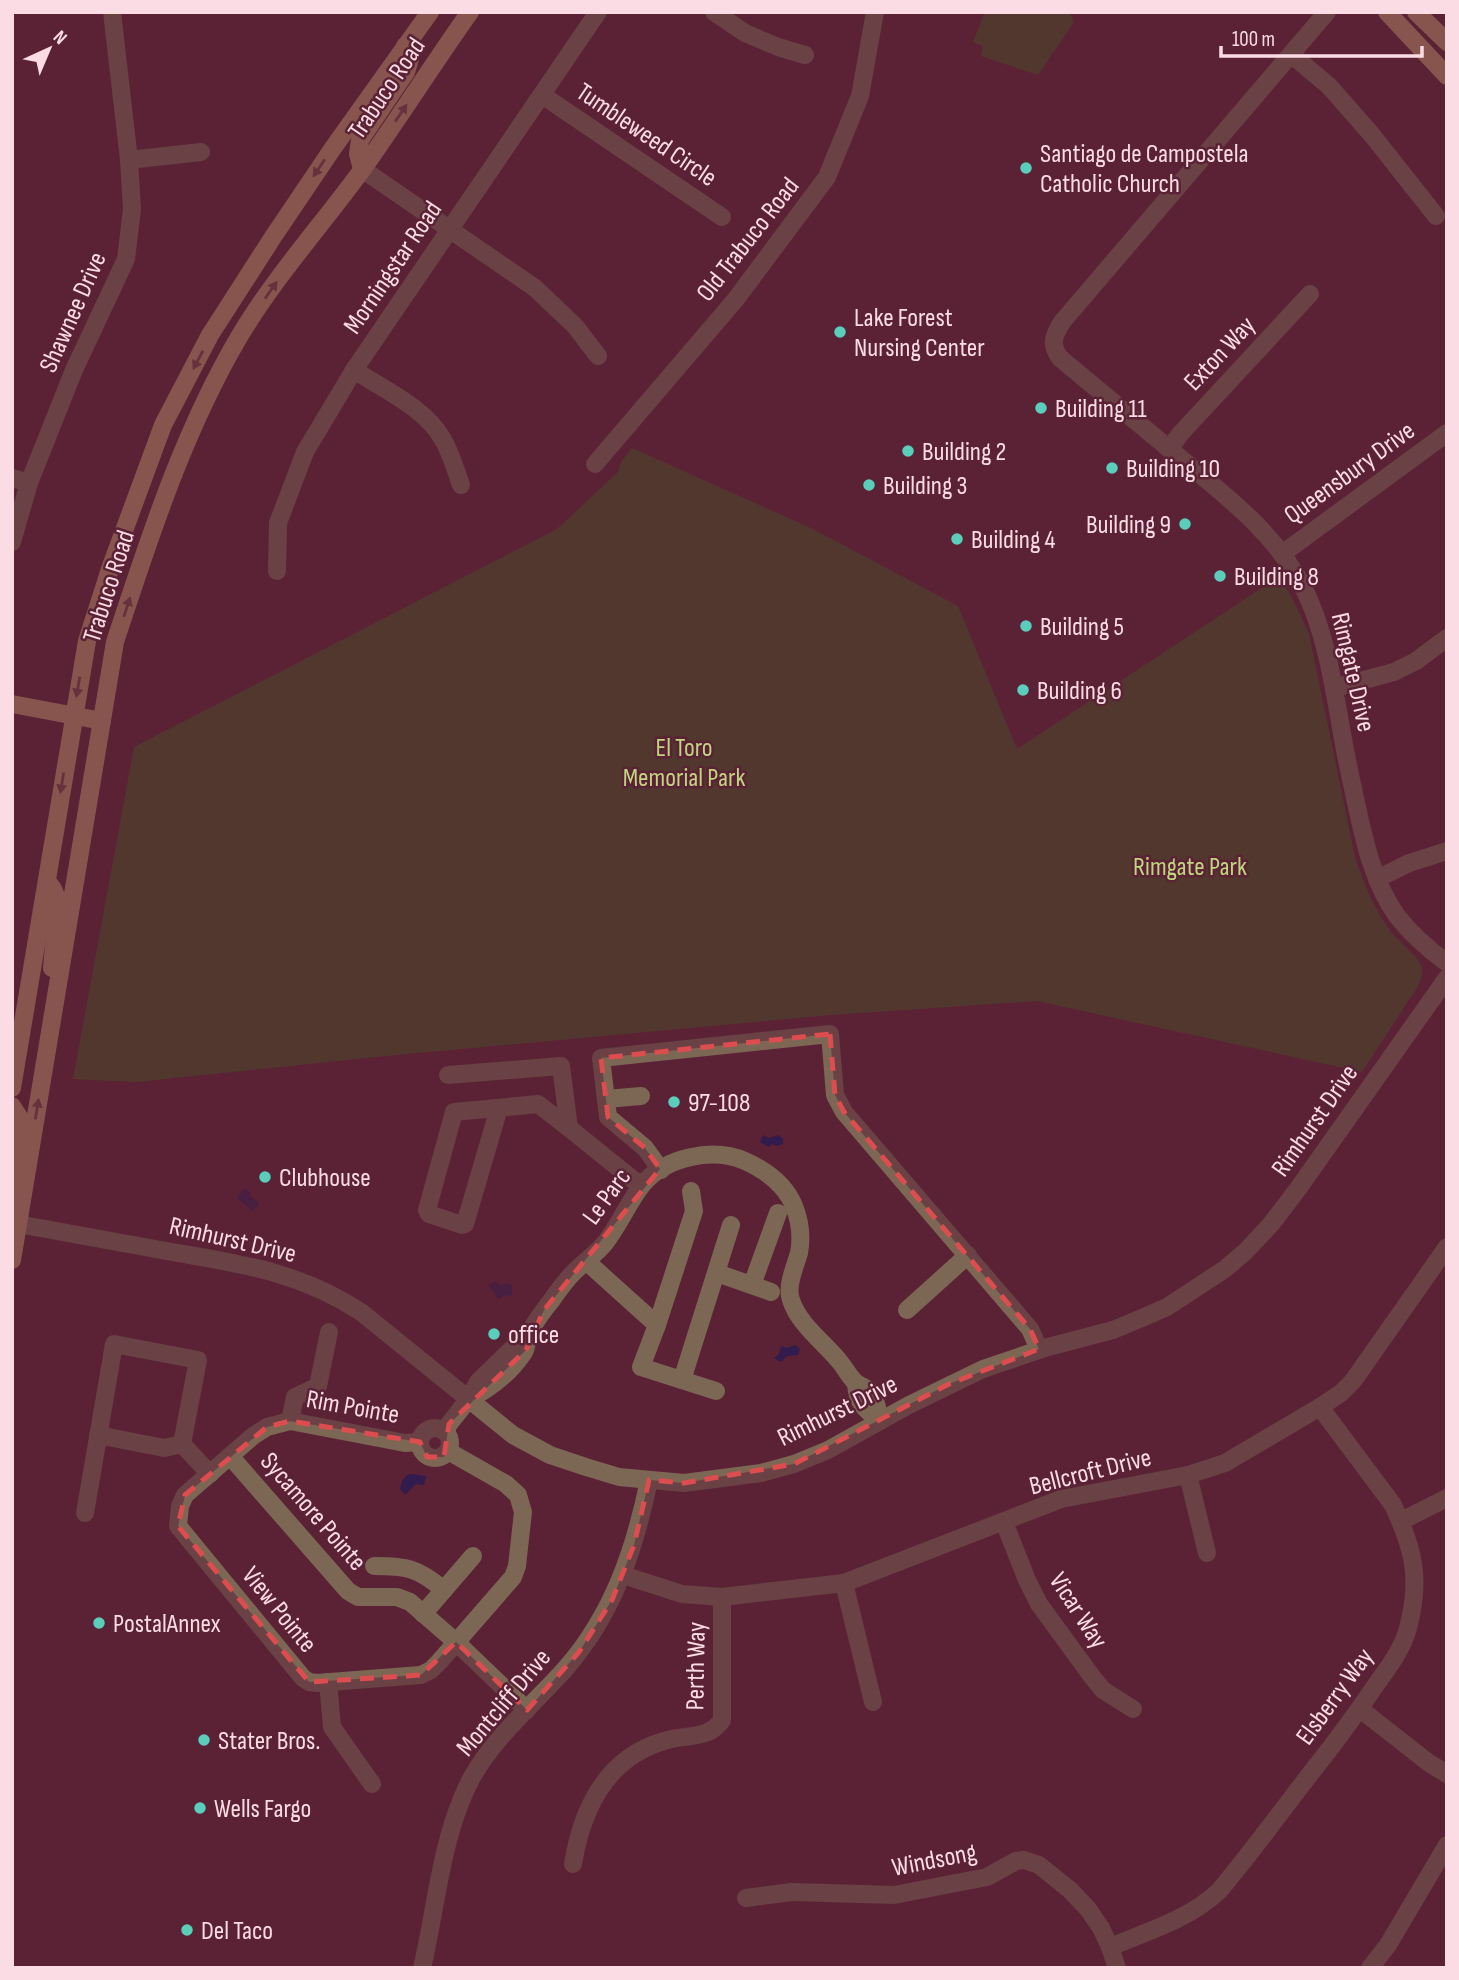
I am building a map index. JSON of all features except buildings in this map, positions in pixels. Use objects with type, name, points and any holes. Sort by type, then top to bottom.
[{"type":"main road","name":"Trabuco Road","points":[[12,1087],[87,641],[111,566],[163,425],[211,335],[266,248],[430,12]]},
{"type":"main road","name":"Trabuco Road","points":[[12,1260],[15,1226],[59,985],[115,642],[140,568],[192,427],[239,337],[285,270],[362,169],[470,12]]},
{"type":"main road","points":[[1387,12],[1447,76]]},
{"type":"main road","points":[[1416,12],[1447,42]]},
{"type":"main road","points":[[362,169],[358,154],[360,140],[406,72],[410,59],[405,46]]},
{"type":"main road","points":[[12,704],[102,721]]},
{"type":"main road","points":[[47,881],[58,901],[51,960],[52,971],[59,985]]},
{"type":"main road","points":[[12,1107],[21,1120],[12,1183]]},
{"type":"main road","points":[[12,1207],[15,1226]]},
{"type":"street","name":"Shawnee Drive","points":[[12,542],[21,480],[126,260],[132,209],[112,12]]},
{"type":"street","name":"Morningstar Road","points":[[277,571],[278,523],[305,452],[354,370],[597,12]]},
{"type":"street","points":[[714,12],[745,33],[805,55]]},
{"type":"street","name":"Old Trabuco Road","points":[[596,464],[736,299],[827,177],[860,96],[875,12]]},
{"type":"street","points":[[1327,12],[1292,55],[1329,86],[1436,216]]},
{"type":"street","name":"Rimgate Drive","points":[[1292,55],[1062,322],[1052,339],[1053,346],[1060,358],[1240,508],[1282,554],[1305,591],[1316,617],[1334,688],[1364,838],[1377,879],[1396,914],[1429,950],[1447,963]]},
{"type":"street","name":"Tumbleweed Circle","points":[[542,95],[722,217]]},
{"type":"street","points":[[129,160],[201,152]]},
{"type":"street","points":[[362,169],[535,288],[575,326],[598,356]]},
{"type":"street","name":"Exton Way","points":[[1170,449],[1181,433],[1310,295]]},
{"type":"street","points":[[354,370],[430,421],[449,451],[461,485]]},
{"type":"street","name":"Queensbury Drive","points":[[1282,554],[1447,433]]},
{"type":"street","points":[[1334,688],[1394,672],[1416,661],[1447,638]]},
{"type":"street","points":[[1377,879],[1409,863],[1447,851]]},
{"type":"street","name":"Rimhurst Drive","points":[[15,1226],[261,1268],[319,1288],[361,1312],[513,1435],[550,1455],[619,1477],[684,1483],[761,1473],[794,1464],[828,1450],[949,1384],[984,1369],[1040,1349],[1113,1330],[1167,1307],[1225,1269],[1270,1226],[1447,978]]},
{"type":"street","points":[[661,1170],[645,1148],[608,1118],[601,1058],[830,1034],[835,1095],[844,1112],[1030,1329],[1040,1349]]},
{"type":"street","points":[[448,1075],[561,1066],[569,1128]]},
{"type":"street","points":[[606,1099],[641,1096]]},
{"type":"street","points":[[499,1108],[465,1223],[462,1225],[429,1214],[454,1112],[538,1104],[641,1186]]},
{"type":"street","name":"Le Parc","points":[[468,1400],[478,1382],[493,1375],[517,1343],[528,1336],[573,1273],[604,1244],[641,1186],[673,1163],[693,1157],[724,1154],[737,1157],[769,1174],[782,1186],[793,1203],[801,1236],[790,1297],[809,1329],[856,1383],[857,1395],[867,1412],[880,1421]]},
{"type":"street","points":[[691,1191],[694,1211],[641,1367],[716,1391]]},
{"type":"street","points":[[752,1285],[778,1213]]},
{"type":"street","points":[[682,1380],[732,1225]]},
{"type":"street","name":"Bellcroft Drive","points":[[623,1575],[682,1594],[722,1597],[844,1583],[1062,1499],[1188,1475],[1226,1463],[1320,1407],[1353,1381],[1447,1247]]},
{"type":"street","points":[[907,1310],[968,1255]]},
{"type":"street","points":[[586,1261],[657,1325]]},
{"type":"street","points":[[717,1273],[771,1292]]},
{"type":"street","points":[[290,1421],[295,1397],[318,1386],[329,1332]]},
{"type":"street","points":[[85,1513],[114,1344],[198,1360],[182,1444]]},
{"type":"street","points":[[448,1451],[450,1441],[446,1432],[449,1424],[468,1400]]},
{"type":"street","name":"Elsberry Way","points":[[1110,1947],[1185,1916],[1206,1903],[1230,1877],[1360,1709],[1398,1653],[1407,1631],[1415,1583],[1412,1550],[1401,1521],[1383,1490],[1320,1407]]},
{"type":"street","name":"Rim Pointe","points":[[210,1474],[253,1436],[267,1427],[290,1421],[405,1443],[420,1442]]},
{"type":"street","name":"Rim Pointe","points":[[446,1432],[436,1428],[424,1433],[420,1442],[422,1452],[434,1459],[440,1458],[448,1451],[513,1489],[522,1502],[523,1512],[517,1566],[513,1577],[456,1642]]},
{"type":"street","points":[[98,1435],[164,1448],[182,1444]]},
{"type":"street","points":[[182,1444],[210,1474]]},
{"type":"street","name":"Sycamore Pointe","points":[[230,1456],[348,1591],[362,1597],[403,1598],[456,1642],[527,1710]]},
{"type":"street","name":"View Pointe","points":[[210,1474],[185,1495],[180,1506],[178,1526],[303,1678],[309,1682],[328,1682],[421,1675],[431,1670],[456,1642]]},
{"type":"street","points":[[1188,1475],[1207,1553]]},
{"type":"street","name":"Montcliff Drive","points":[[422,1968],[449,1840],[459,1807],[473,1776],[493,1747],[579,1652],[607,1609],[623,1575],[641,1520],[649,1480]]},
{"type":"street","points":[[1401,1521],[1447,1498]]},
{"type":"street","name":"Vicar Way","points":[[1004,1522],[1027,1580],[1040,1604],[1103,1690],[1133,1709]]},
{"type":"street","points":[[424,1614],[473,1556]]},
{"type":"street","points":[[374,1566],[402,1566],[428,1576],[444,1590]]},
{"type":"street","points":[[844,1583],[873,1702]]},
{"type":"street","name":"Perth Way","points":[[573,1864],[586,1813],[600,1788],[621,1765],[665,1740],[709,1732],[718,1727],[722,1720],[722,1597]]},
{"type":"street","points":[[328,1682],[332,1727],[372,1784]]},
{"type":"street","points":[[1360,1709],[1447,1774]]},
{"type":"street","points":[[1370,1968],[1388,1945],[1447,1845]]},
{"type":"street","name":"Windsong","points":[[746,1898],[792,1892],[894,1895],[987,1877],[1016,1861],[1024,1860],[1039,1865],[1070,1890],[1088,1909],[1110,1947],[1117,1968]]},
{"type":"highlighted area","points":[[830,1034],[835,1095],[844,1112],[1030,1329],[1039,1349],[949,1384],[794,1464],[684,1483],[649,1480],[634,1545],[612,1600],[579,1652],[527,1710],[456,1642],[421,1675],[309,1682],[178,1526],[185,1495],[267,1427],[290,1421],[420,1442],[427,1457],[444,1457],[449,1424],[526,1350],[544,1310],[660,1169],[645,1148],[608,1117],[601,1058]]},
{"type":"green space","points":[[985,12],[1069,12],[1074,22],[1038,75],[981,56],[983,46],[973,42]]},
{"type":"green space","name":"El Toro Memorial Park","points":[[632,448],[813,529],[958,606],[1017,749],[1280,576],[1309,634],[1358,867],[1385,923],[1415,956],[1422,968],[1418,986],[1362,1072],[1037,1001],[831,1015],[136,1082],[73,1079],[134,747],[557,529],[618,472],[621,462]]},
{"type":"shaded area","points":[[763,1135],[769,1138],[779,1135],[783,1144],[772,1144],[769,1147],[760,1142]]},
{"type":"shaded area","points":[[245,1188],[259,1203],[253,1211],[237,1198]]},
{"type":"shaded area","points":[[495,1281],[500,1285],[512,1285],[512,1295],[499,1299],[496,1297],[488,1286]]},
{"type":"shaded area","points":[[795,1345],[800,1349],[798,1355],[787,1356],[781,1362],[774,1358],[779,1354],[781,1346],[787,1348]]},
{"type":"shaded area","points":[[412,1474],[426,1476],[424,1485],[416,1484],[405,1495],[400,1489],[402,1481]]},
{"type":"place","name":"Santiago de Campostela Catholic Church","points":[[1026,168]]},
{"type":"place","name":"Lake Forest Nursing Center","points":[[840,332]]},
{"type":"place","name":"Building 11","points":[[1041,408]]},
{"type":"place","name":"Building 2","points":[[908,451]]},
{"type":"place","name":"Building 10","points":[[1112,468]]},
{"type":"place","name":"Building 3","points":[[869,485]]},
{"type":"place","name":"Building 9","points":[[1185,524]]},
{"type":"place","name":"Building 4","points":[[957,539]]},
{"type":"place","name":"Building 8","points":[[1220,576]]},
{"type":"place","name":"Building 5","points":[[1026,626]]},
{"type":"place","name":"Building 6","points":[[1023,690]]},
{"type":"place","name":"97-108","points":[[674,1102]]},
{"type":"place","name":"Clubhouse","points":[[265,1177]]},
{"type":"place","name":"office","points":[[494,1334]]},
{"type":"place","name":"PostalAnnex","points":[[99,1623]]},
{"type":"place","name":"Stater Bros.","points":[[204,1740]]},
{"type":"place","name":"Wells Fargo","points":[[200,1808]]},
{"type":"place","name":"Del Taco","points":[[187,1930]]},
{"type":"park label","name":"Rimgate Park","points":[[1190,866]]}]
